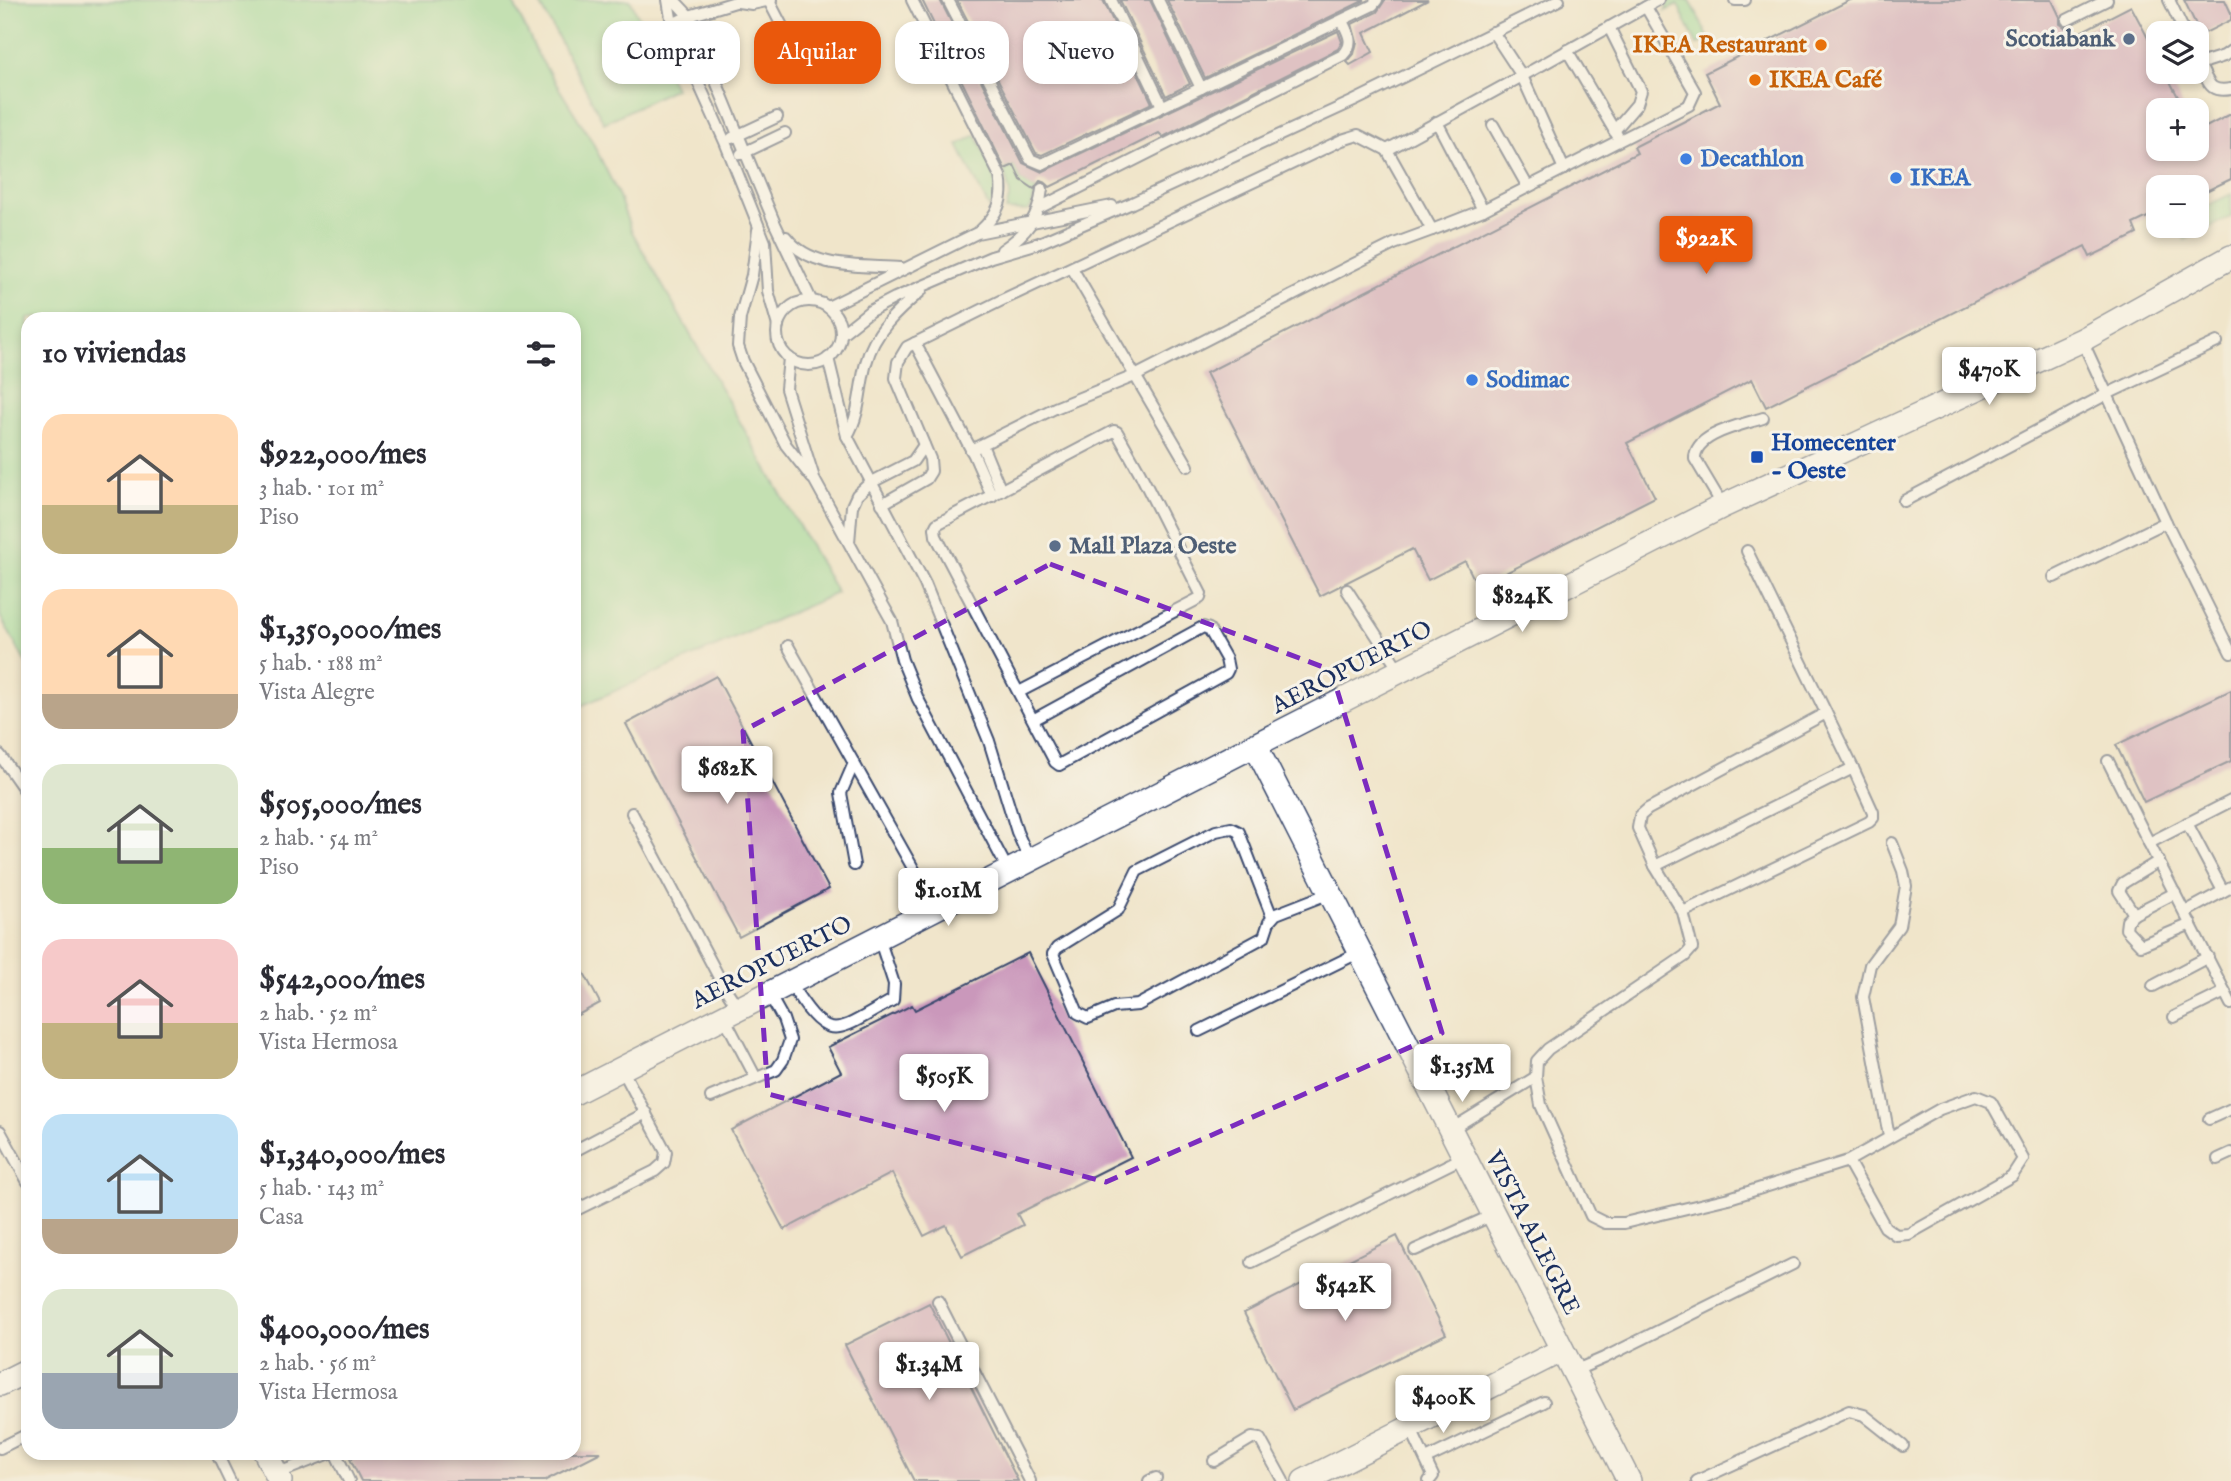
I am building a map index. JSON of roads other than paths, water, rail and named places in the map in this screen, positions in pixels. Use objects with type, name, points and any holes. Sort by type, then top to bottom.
[{"type":"street","name":"AEROPUERTO","points":[[581,1090],[1401,673],[1723,506],[2082,340],[2231,257]]},
{"type":"street","name":"VISTA ALEGRE","points":[[1256,747],[1629,1481]]},
{"type":"street","points":[[1304,1481],[1562,1350]]},
{"type":"street","points":[[0,1384],[21,1374]]},
{"type":"street","points":[[269,1460],[278,1478]]},
{"type":"lane","points":[[667,0],[672,21]]},
{"type":"lane","points":[[674,0],[689,16],[775,224],[811,300]]},
{"type":"lane","points":[[677,21],[740,1],[752,4],[770,0],[780,21]]},
{"type":"lane","points":[[912,0],[1000,176],[1003,193],[999,207],[989,223],[977,233]]},
{"type":"lane","points":[[948,0],[1033,162],[1042,164],[1342,21],[1373,5],[1377,0]]},
{"type":"lane","points":[[1111,0],[1162,106]]},
{"type":"lane","points":[[1158,0],[1201,88]]},
{"type":"lane","points":[[841,334],[870,311],[991,257],[1039,243],[1132,203],[1354,101],[1559,0]]},
{"type":"lane","points":[[1388,150],[1658,0]]},
{"type":"lane","points":[[1735,0],[1745,0]]},
{"type":"lane","points":[[2067,20],[2107,0]]},
{"type":"lane","points":[[2169,0],[2179,21]]},
{"type":"lane","points":[[977,448],[1055,408],[1137,376],[1394,244],[1483,209],[1564,169],[1617,136],[1689,105],[1695,92],[1646,7]]},
{"type":"lane","points":[[1039,208],[1343,55],[1350,41],[1342,21]]},
{"type":"lane","points":[[1609,27],[1641,91],[1637,104],[1617,136]]},
{"type":"lane","points":[[1493,32],[1522,76],[1564,169]]},
{"type":"lane","points":[[1567,50],[1617,136]]},
{"type":"lane","points":[[2209,58],[2231,51]]},
{"type":"lane","points":[[2209,83],[2212,89],[2218,92],[2231,89]]},
{"type":"lane","points":[[699,84],[759,223],[768,254],[768,291],[778,326],[778,340],[789,358],[804,365],[821,363],[828,359],[839,343],[841,334],[838,318],[828,307],[811,300],[802,301],[786,310],[778,326]]},
{"type":"lane","points":[[725,142],[777,117]]},
{"type":"lane","points":[[1437,122],[1483,209]]},
{"type":"lane","points":[[1493,125],[1528,187]]},
{"type":"lane","points":[[732,158],[785,133]]},
{"type":"lane","points":[[882,504],[929,476],[932,466],[896,378],[898,362],[907,348],[915,342],[1342,140],[1358,135],[1388,150],[1432,230]]},
{"type":"lane","points":[[991,257],[1019,238],[1034,220],[1042,190]]},
{"type":"lane","points":[[828,307],[977,233],[1132,203]]},
{"type":"lane","points":[[759,223],[755,261],[740,318],[738,346],[786,445],[815,481]]},
{"type":"lane","points":[[775,224],[800,252],[823,261],[904,268]]},
{"type":"lane","points":[[1072,268],[1188,466]]},
{"type":"lane","points":[[847,436],[857,416],[866,363],[873,344],[889,320],[928,285]]},
{"type":"lane","points":[[2082,340],[2166,522],[2231,653]]},
{"type":"lane","points":[[915,342],[977,448],[997,493]]},
{"type":"lane","points":[[1904,500],[2106,394],[2217,342]]},
{"type":"lane","points":[[789,358],[786,389],[815,481],[891,621],[902,660],[918,699],[1009,872]]},
{"type":"lane","points":[[828,359],[847,436],[925,584],[989,741],[1017,832],[1030,861]]},
{"type":"lane","points":[[1723,506],[1695,458],[1694,450],[1700,442],[1713,435],[1763,418]]},
{"type":"lane","points":[[1019,692],[1200,599],[1201,594],[1117,432],[1114,431],[937,524],[935,531],[1019,692],[1033,720],[1055,762],[1062,765],[1226,673],[1227,664],[1209,629],[1203,627],[1033,720]]},
{"type":"lane","points":[[849,543],[852,506],[857,495],[870,484],[913,461],[925,445]]},
{"type":"lane","points":[[2054,577],[2166,522]]},
{"type":"lane","points":[[1683,912],[1869,822],[1872,818],[1873,812],[1853,768],[1747,551]]},
{"type":"lane","points":[[1347,590],[1401,673]]},
{"type":"lane","points":[[788,646],[936,909]]},
{"type":"lane","points":[[1826,713],[1648,809],[1640,816],[1638,828],[1655,866],[1683,912],[1692,948],[1685,956],[1548,1049],[1537,1061],[1536,1077],[1541,1105],[1591,1216],[1605,1223],[1624,1223],[1729,1198],[1848,1161],[1940,1109],[1976,1096],[1991,1102],[2023,1159],[2012,1176],[1909,1234],[1896,1235],[1885,1227],[1848,1161]]},
{"type":"lane","points":[[0,755],[21,785]]},
{"type":"lane","points":[[2108,761],[2231,1004]]},
{"type":"lane","points":[[854,764],[841,793],[855,865]]},
{"type":"lane","points":[[1655,866],[1853,768]]},
{"type":"lane","points":[[2149,844],[2231,800]]},
{"type":"lane","points":[[632,813],[723,985],[756,1078]]},
{"type":"lane","points":[[2185,912],[2227,889],[2187,824]]},
{"type":"lane","points":[[1272,917],[1239,832],[1231,828],[1216,831],[1138,871],[1118,910],[1057,948],[1053,954],[1078,1013],[1088,1018],[1114,1007],[1138,1005],[1264,937],[1272,917],[1330,893]]},
{"type":"lane","points":[[1889,1136],[1863,997],[1870,965],[1899,926],[1906,886],[1892,843]]},
{"type":"lane","points":[[2134,914],[2119,891],[2123,883],[2159,861]]},
{"type":"lane","points":[[2175,893],[2134,914],[2127,921],[2126,929],[2141,945],[2191,924]]},
{"type":"lane","points":[[790,984],[807,1011],[821,1025],[841,1029],[893,1000],[894,984],[879,938]]},
{"type":"lane","points":[[1199,1031],[1360,952]]},
{"type":"lane","points":[[2153,986],[2208,957]]},
{"type":"lane","points":[[2174,1017],[2225,992]]},
{"type":"lane","points":[[711,1097],[776,1070],[788,1052],[790,1040],[783,1019],[769,994]]},
{"type":"lane","points":[[581,1208],[655,1171],[664,1163],[666,1152],[622,1069]]},
{"type":"lane","points":[[1450,1130],[1536,1077]]},
{"type":"lane","points":[[2209,1119],[2231,1108]]},
{"type":"lane","points":[[581,1146],[646,1113]]},
{"type":"lane","points":[[0,1131],[21,1169]]},
{"type":"lane","points":[[2218,1159],[2231,1153]]},
{"type":"lane","points":[[1252,1262],[1464,1157]]},
{"type":"lane","points":[[1415,1250],[1493,1215]]},
{"type":"lane","points":[[1574,1371],[1793,1264]]},
{"type":"lane","points":[[938,1301],[1030,1481]]},
{"type":"lane","points":[[1426,1459],[1544,1402]]},
{"type":"lane","points":[[1698,1481],[1849,1411],[1864,1415],[1903,1446]]},
{"type":"lane","points":[[1410,1427],[1433,1476],[1429,1481]]},
{"type":"lane","points":[[0,1448],[21,1438]]},
{"type":"lane","points":[[1214,1461],[1252,1438],[1260,1438],[1283,1481]]},
{"type":"lane","points":[[220,1460],[230,1481]]},
{"type":"lane","points":[[278,1478],[317,1460]]},
{"type":"lane","points":[[338,1460],[349,1481]]},
{"type":"place","name":"Scotiabank","points":[[2129,39]]},
{"type":"place","name":"IKEA Restaurant","points":[[1821,45]]},
{"type":"place","name":"IKEA Café","points":[[1755,80]]},
{"type":"place","name":"Decathlon","points":[[1686,159]]},
{"type":"place","name":"IKEA","points":[[1896,178]]},
{"type":"place","name":"Sodimac","points":[[1472,380]]},
{"type":"place","name":"Homecenter - Oeste","points":[[1757,457]]},
{"type":"place","name":"Mall Plaza Oeste","points":[[1055,546]]}]
